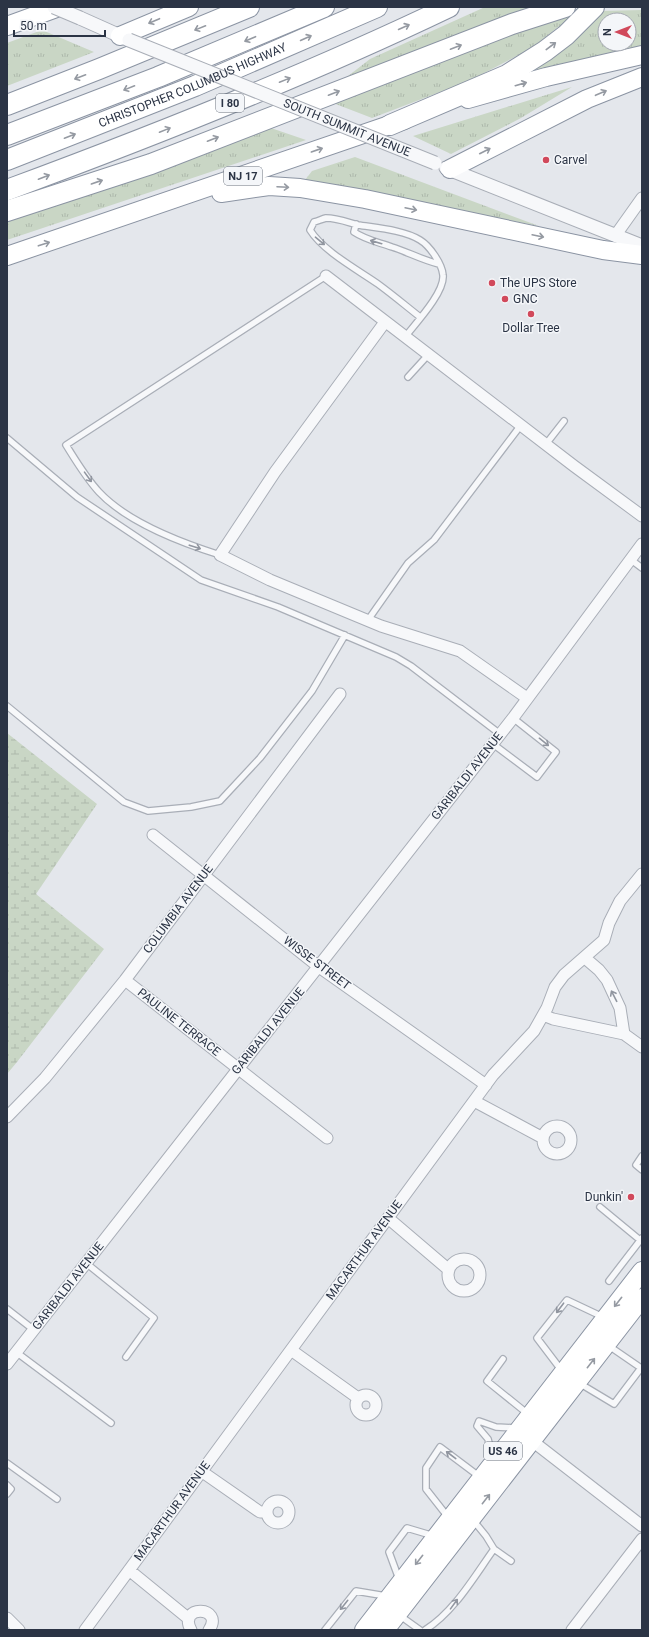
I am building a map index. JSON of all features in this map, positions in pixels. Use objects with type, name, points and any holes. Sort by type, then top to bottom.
[{"type":"highway","points":[[7,26],[59,7]]},
{"type":"highway","points":[[125,38],[189,7]]},
{"type":"highway","points":[[7,105],[249,7]]},
{"type":"highway","name":"CHRISTOPHER COLUMBUS HIGHWAY","points":[[7,135],[158,77],[324,7]]},
{"type":"highway","name":"CHRISTOPHER COLUMBUS HIGHWAY","points":[[7,160],[188,88],[377,7]]},
{"type":"highway","name":"I 80","points":[[7,190],[127,145],[272,85],[449,7]]},
{"type":"highway","points":[[7,211],[150,164],[512,24],[565,7]]},
{"type":"highway","points":[[390,125],[507,75],[545,51],[566,35],[594,7]]},
{"type":"highway","name":"NJ 17","points":[[7,256],[481,95],[546,77],[642,56]]},
{"type":"highway","points":[[442,166],[587,99],[642,77]]},
{"type":"highway","points":[[95,227],[208,195],[244,189],[283,186],[364,199],[603,250],[642,255]]},
{"type":"highway","name":"US 46","points":[[385,1630],[471,1518],[527,1428],[570,1378],[605,1318],[642,1271]]},
{"type":"highway","name":"US 46","points":[[364,1630],[494,1462],[527,1428],[570,1378],[606,1344],[642,1298]]},
{"type":"street","name":"SOUTH SUMMIT AVENUE","points":[[54,7],[125,38],[642,246]]},
{"type":"street","points":[[615,236],[642,198]]},
{"type":"street","points":[[326,276],[642,516]]},
{"type":"street","points":[[385,322],[275,472],[220,555],[270,580],[368,620],[460,651],[527,698]]},
{"type":"street","name":"GARIBALDI AVENUE","points":[[7,1364],[493,744],[642,544]]},
{"type":"street","name":"COLUMBIA AVENUE","points":[[7,1117],[45,1078],[125,980],[203,874],[340,694]]},
{"type":"street","name":"WISSE STREET","points":[[153,835],[319,966],[486,1085]]},
{"type":"street","name":"MACARTHUR AVENUE","points":[[85,1630],[493,1075],[534,1031],[543,1015],[555,987],[564,975],[604,940],[609,923],[620,901],[642,874]]},
{"type":"street","points":[[585,958],[599,970],[607,980],[620,1008],[624,1034]]},
{"type":"street","name":"PAULINE TERRACE","points":[[125,980],[327,1138]]},
{"type":"street","points":[[543,1015],[553,1019],[624,1034],[642,1047]]},
{"type":"street","points":[[474,1101],[543,1138]]},
{"type":"street","points":[[388,1218],[449,1270]]},
{"type":"street","points":[[291,1350],[358,1398]]},
{"type":"street","points":[[527,1428],[642,1526]]},
{"type":"street","points":[[201,1471],[260,1512],[266,1512]]},
{"type":"street","points":[[572,1630],[642,1539]]},
{"type":"street","points":[[129,1570],[190,1624],[193,1613],[196,1611],[207,1612],[212,1621],[209,1630]]},
{"type":"street","points":[[7,1618],[19,1630]]},
{"type":"lane","points":[[405,337],[420,317],[441,287],[443,276],[439,264],[428,247],[416,237],[339,219],[324,218],[314,222],[310,230],[314,237],[334,254],[380,286],[420,317]]},
{"type":"lane","points":[[356,224],[354,232],[364,238],[392,246],[425,260],[439,264]]},
{"type":"lane","points":[[220,555],[186,544],[155,530],[112,503],[95,487],[66,445],[326,276]]},
{"type":"lane","points":[[408,377],[428,354]]},
{"type":"lane","points":[[546,444],[564,421]]},
{"type":"lane","points":[[368,620],[408,563],[434,540],[522,425]]},
{"type":"lane","points":[[7,438],[77,497],[201,580],[278,607],[387,652],[411,666],[500,734]]},
{"type":"lane","points":[[630,559],[642,568]]},
{"type":"lane","points":[[7,706],[124,802],[148,811],[191,807],[213,803],[220,801],[260,758],[312,691],[345,635]]},
{"type":"lane","points":[[493,744],[537,777],[556,752],[513,718]]},
{"type":"lane","points":[[642,1156],[636,1165],[642,1170]]},
{"type":"lane","points":[[600,1207],[641,1239],[608,1281]]},
{"type":"lane","points":[[86,1263],[154,1318],[126,1357]]},
{"type":"lane","points":[[605,1318],[567,1300],[537,1338],[570,1378],[614,1404],[641,1368],[606,1344]]},
{"type":"lane","points":[[7,1309],[34,1330]]},
{"type":"lane","points":[[16,1352],[111,1423]]},
{"type":"lane","points":[[503,1360],[487,1381],[527,1428]]},
{"type":"lane","points":[[494,1462],[488,1439],[477,1426],[479,1422],[496,1427],[527,1428]]},
{"type":"lane","points":[[450,1519],[426,1488],[426,1468],[440,1447],[482,1478]]},
{"type":"lane","points":[[7,1463],[57,1500]]},
{"type":"lane","points":[[7,1486],[11,1488],[7,1494]]},
{"type":"lane","points":[[471,1518],[486,1536],[494,1549],[511,1561]]},
{"type":"lane","points":[[325,1630],[356,1591],[395,1590],[389,1552],[407,1528],[437,1537]]},
{"type":"lane","points":[[425,1630],[437,1623],[447,1613],[494,1549]]},
{"type":"lane","points":[[398,1613],[420,1630]]},
{"type":"green space","points":[[485,7],[532,7],[339,83],[370,59]]},
{"type":"green space","points":[[642,10],[642,47],[637,48],[637,12],[598,12]]},
{"type":"green space","points":[[597,13],[597,52],[619,52],[535,70]]},
{"type":"green space","points":[[573,15],[532,48],[469,81],[372,118],[333,103],[541,22]]},
{"type":"green space","points":[[42,30],[94,52],[7,86],[7,43]]},
{"type":"green space","points":[[572,87],[521,118],[451,154],[413,136]]},
{"type":"green space","points":[[268,127],[306,140],[7,240],[7,221],[38,212]]},
{"type":"green space","points":[[355,157],[539,226],[305,180],[312,171]]},
{"type":"green space","points":[[7,733],[97,804],[36,894],[104,949],[7,1074]]},
{"type":"place","name":"Carvel","points":[[546,160]]},
{"type":"place","name":"The UPS Store","points":[[492,283]]},
{"type":"place","name":"GNC","points":[[505,299]]},
{"type":"place","name":"Dollar Tree","points":[[531,314]]},
{"type":"place","name":"Dunkin'","points":[[631,1197]]}]
